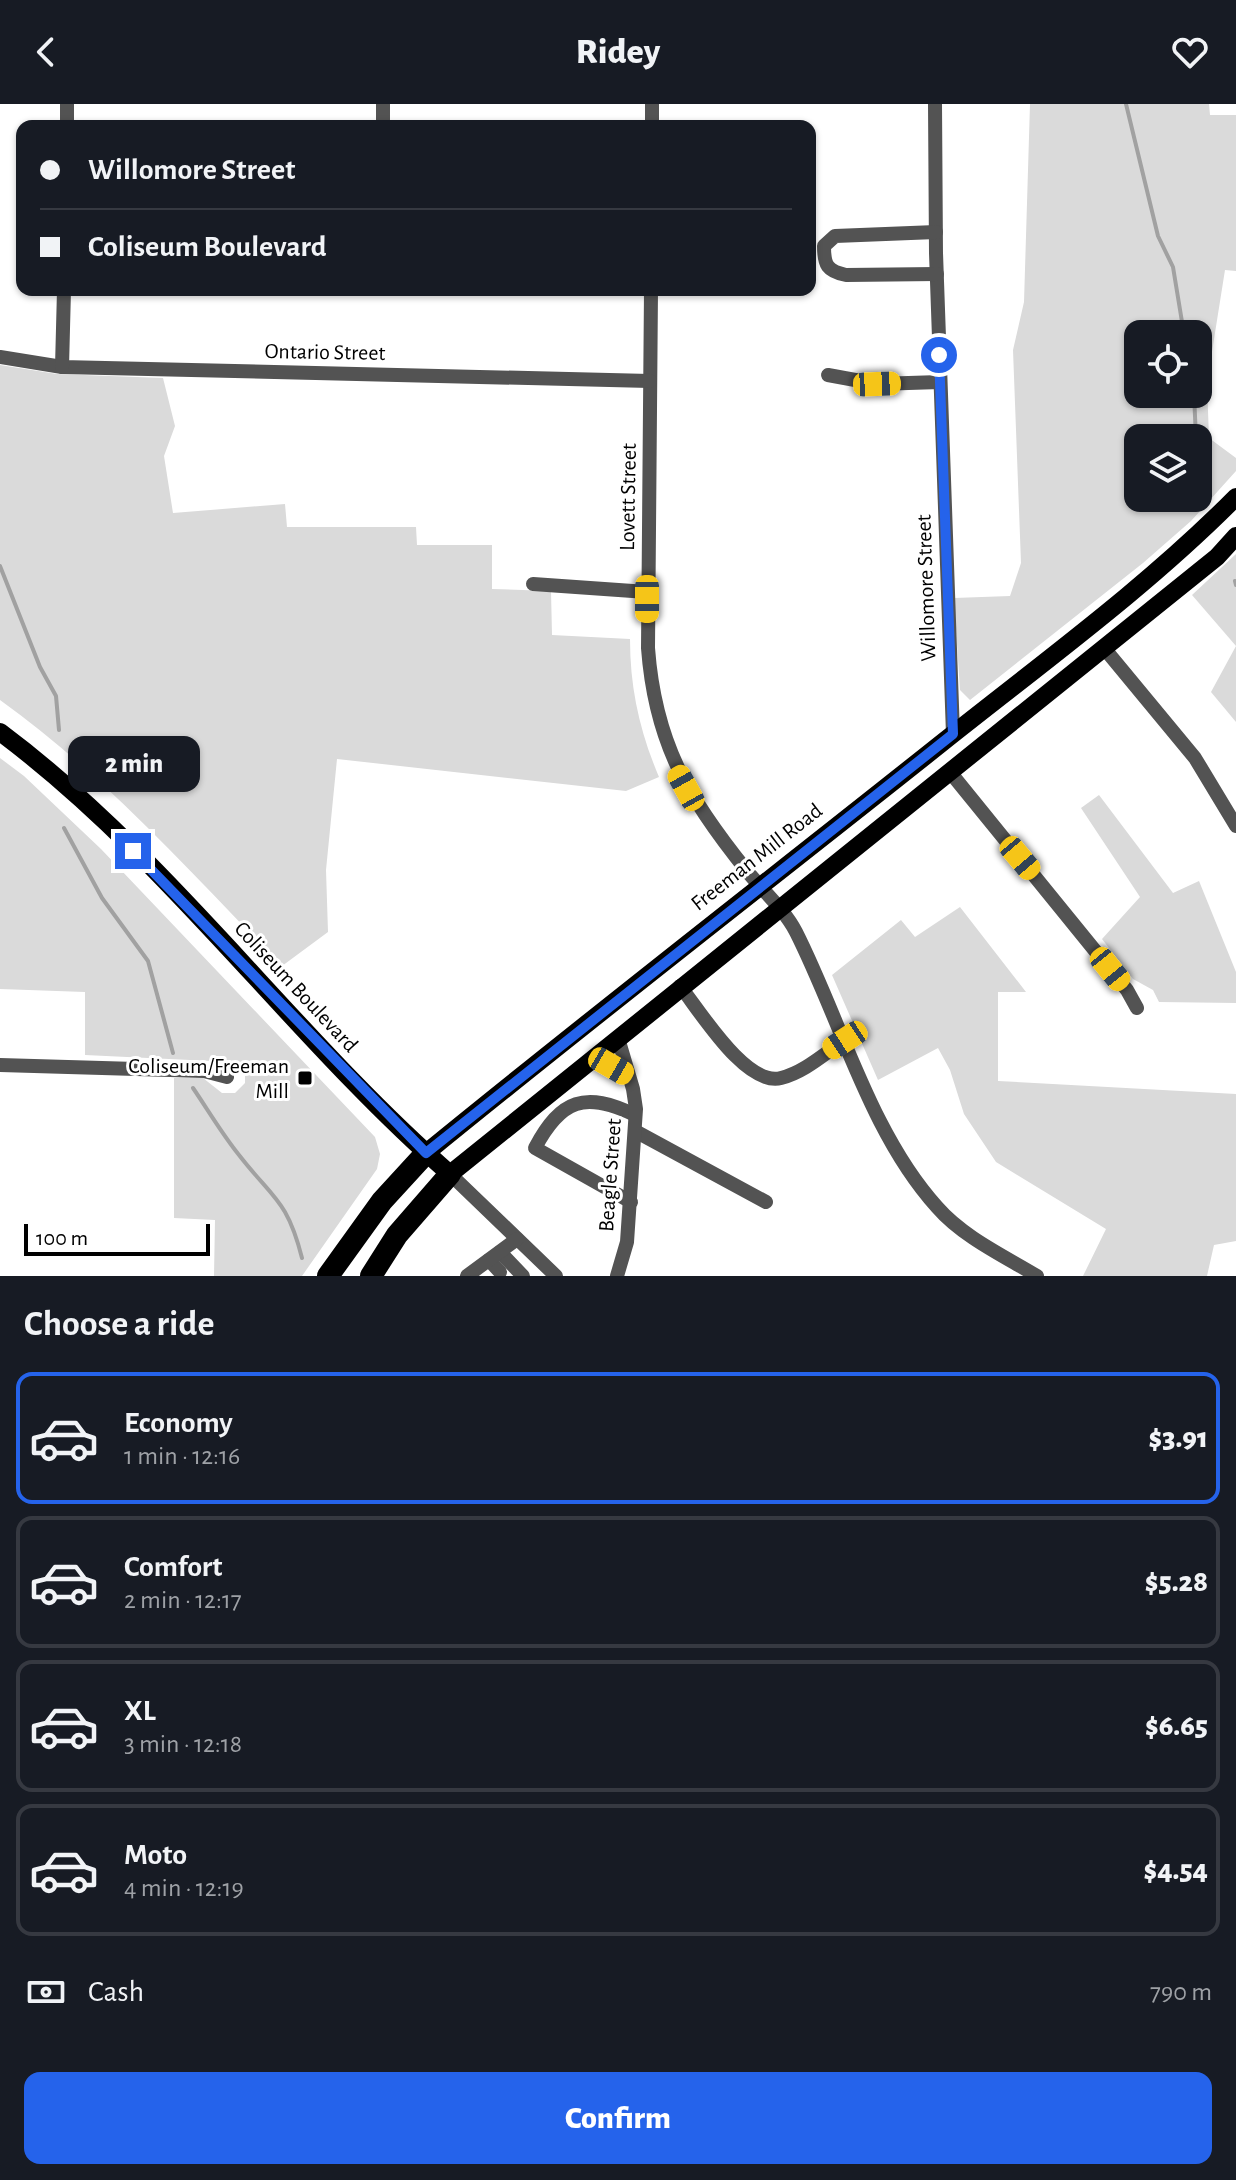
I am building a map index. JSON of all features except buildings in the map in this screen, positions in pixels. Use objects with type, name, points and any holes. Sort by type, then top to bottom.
[{"type":"highway","name":"Freeman Mill Road","points":[[328,1276],[382,1201],[426,1153]]},
{"type":"highway","points":[[371,1276],[397,1235],[450,1174]]},
{"type":"main road","name":"Freeman Mill Road","points":[[426,1153],[1198,536],[1236,497]]},
{"type":"main road","points":[[450,1174],[778,907],[1217,557],[1236,536]]},
{"type":"main road","name":"Coliseum Boulevard","points":[[0,732],[48,770],[173,889],[288,1013],[450,1174]]},
{"type":"street","name":"Willomore Street","points":[[935,104],[940,382],[953,734]]},
{"type":"street","points":[[936,232],[835,236],[824,246],[824,255],[825,265],[832,272],[846,275],[937,274]]},
{"type":"street","points":[[62,367],[64,296]]},
{"type":"street","name":"Lovett Street","points":[[651,296],[647,592],[650,681],[668,749],[697,805],[794,929],[896,1153],[938,1209],[968,1233],[1037,1276]]},
{"type":"street","name":"Ontario Street","points":[[0,357],[62,367],[650,381]]},
{"type":"street","points":[[828,375],[877,384],[940,382]]},
{"type":"street","points":[[533,584],[647,592]]},
{"type":"street","points":[[1104,648],[1203,769],[1236,826]]},
{"type":"street","points":[[950,772],[1127,990],[1137,1008]]},
{"type":"street","points":[[680,986],[740,1061],[762,1078],[775,1080],[800,1071],[845,1040]]},
{"type":"street","name":"Beagle Street","points":[[617,1276],[627,1242],[635,1131],[633,1089],[618,1038]]},
{"type":"street","points":[[591,1059],[628,1076]]},
{"type":"street","points":[[0,1065],[204,1071],[227,1077]]},
{"type":"street","points":[[631,1202],[535,1148],[549,1122],[572,1103],[590,1101],[614,1105],[635,1115]]},
{"type":"street","points":[[635,1131],[766,1202]]},
{"type":"street","name":"Coliseum Boulevard","points":[[450,1174],[556,1276]]},
{"type":"street","points":[[472,1275],[517,1239]]},
{"type":"street","points":[[494,1256],[500,1272]]},
{"type":"street","points":[[494,1256],[523,1276]]},
{"type":"shaded area","points":[[1030,104],[1209,104],[1210,115],[1236,115],[1236,271],[1225,270],[1212,352],[1212,320],[1124,320],[1124,408],[1208,408],[1208,424],[1124,424],[1124,512],[1199,512],[1143,563],[970,700],[960,690],[954,598],[1010,596],[1021,563],[1013,350],[1024,302]]},
{"type":"shaded area","points":[[0,365],[57,374],[163,378],[175,426],[164,456],[173,513],[285,504],[287,527],[416,527],[417,545],[492,545],[492,589],[551,591],[552,635],[630,639],[637,710],[659,777],[626,791],[337,759],[326,870],[328,932],[282,966],[112,793],[39,729],[0,700]]},
{"type":"shaded area","points":[[1212,440],[1236,458],[1236,471],[1212,498]]},
{"type":"shaded area","points":[[1236,554],[1236,646],[1192,595]]},
{"type":"shaded area","points":[[1236,646],[1236,722],[1211,692]]},
{"type":"shaded area","points":[[0,758],[24,776],[101,849],[375,1137],[380,1154],[377,1169],[302,1276],[214,1276],[215,1220],[174,1218],[174,1078],[203,1078],[222,1093],[235,1093],[245,1083],[245,1073],[232,1062],[85,1055],[85,992],[0,989]]},
{"type":"shaded area","points":[[1099,795],[1173,893],[1199,881],[1236,972],[1236,1003],[1159,1002],[1153,990],[1133,979],[1102,939],[1140,897],[1081,808]]},
{"type":"shaded area","points":[[960,907],[1026,992],[998,992],[998,1081],[1236,1094],[1236,1241],[1214,1245],[1207,1276],[1083,1276],[1106,1229],[996,1162],[964,1114],[950,1070],[938,1048],[878,1080],[832,975],[901,920],[915,937]]},
{"type":"waterway","points":[[1126,104],[1158,236],[1173,267],[1182,320]]},
{"type":"waterway","points":[[1195,408],[1195,424]]},
{"type":"waterway","points":[[0,566],[40,667],[56,696],[59,730]]},
{"type":"waterway","points":[[1235,581],[1236,585]]},
{"type":"waterway","points":[[64,828],[102,898],[148,961],[173,1053]]},
{"type":"waterway","points":[[193,1088],[233,1147],[278,1201],[291,1223],[302,1258]]},
{"type":"place","name":"Coliseum/Freeman Mill","points":[[305,1078]]},
{"type":"route","points":[[133,851],[426,1153],[585,1023],[953,734],[939,355]]}]
